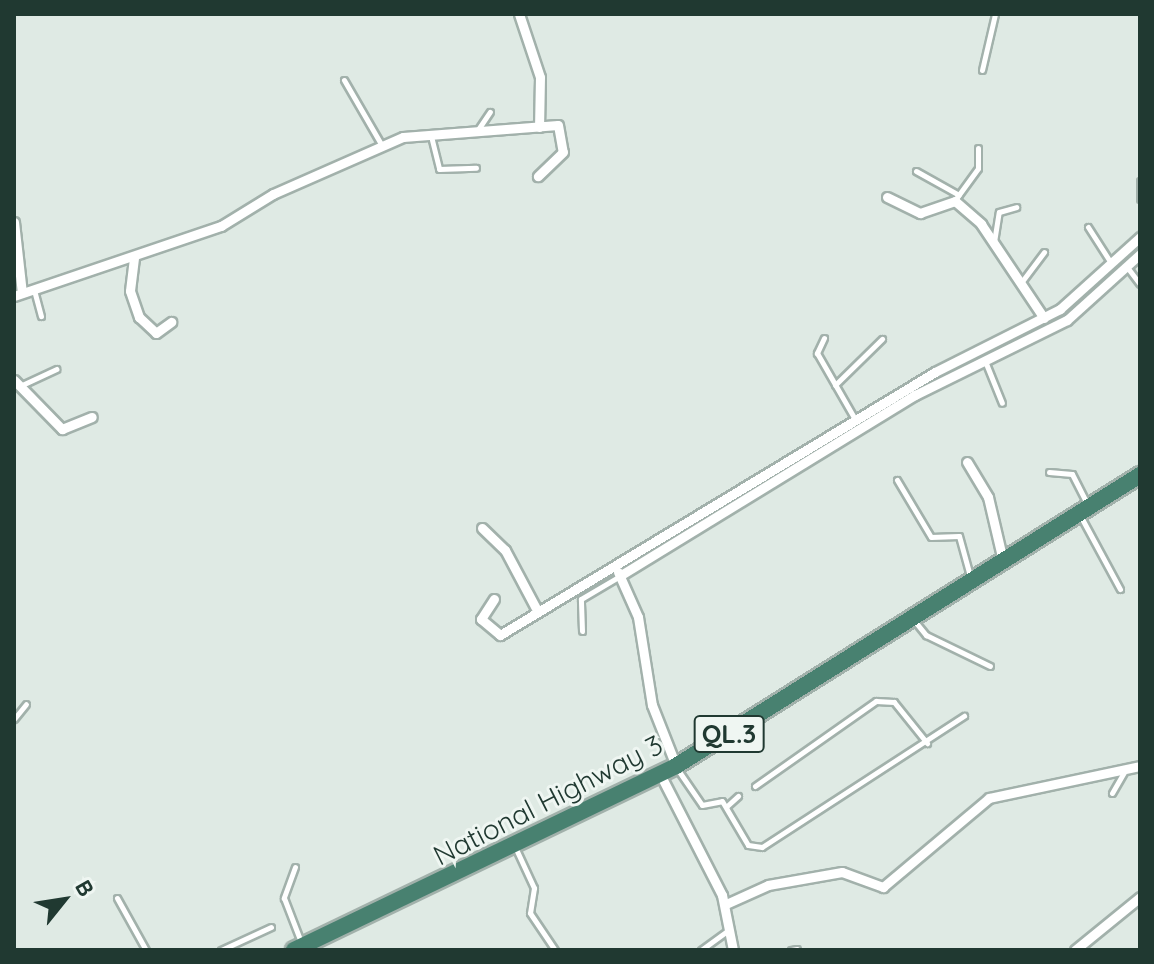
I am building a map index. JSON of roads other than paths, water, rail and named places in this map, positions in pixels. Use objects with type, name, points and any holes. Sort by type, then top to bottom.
[{"type":"highway","name":"National Highway 3","points":[[304,948],[516,849],[668,770],[1140,475]]},
{"type":"street","points":[[519,14],[540,77],[539,127]]},
{"type":"street","points":[[14,222],[18,294],[134,258],[181,234],[221,226],[381,144],[431,135],[558,125],[565,141],[558,161],[538,176]]},
{"type":"street","points":[[887,197],[920,213],[957,198],[1044,318]]},
{"type":"street","points":[[494,599],[481,619],[493,634],[617,570],[782,469],[855,419],[1044,318],[1112,264],[1140,237]]},
{"type":"street","points":[[782,469],[1067,320],[1140,254]]},
{"type":"street","points":[[134,258],[130,291],[139,317],[156,333],[171,322]]},
{"type":"street","points":[[18,383],[62,429],[92,417]]},
{"type":"street","points":[[967,462],[988,497],[1003,561]]},
{"type":"street","points":[[482,528],[487,541],[505,550],[538,612]]},
{"type":"street","points":[[617,570],[668,770],[726,904],[733,950]]},
{"type":"street","points":[[726,904],[768,885],[842,872],[889,885],[989,798],[1140,766]]},
{"type":"street","points":[[1075,950],[1140,897]]},
{"type":"lane","points":[[982,70],[995,14]]},
{"type":"lane","points":[[344,80],[381,144]]},
{"type":"lane","points":[[476,132],[490,112]]},
{"type":"lane","points":[[431,135],[439,169],[476,168]]},
{"type":"lane","points":[[916,171],[957,198],[978,168],[978,148]]},
{"type":"lane","points":[[1140,181],[1140,199]]},
{"type":"lane","points":[[993,247],[999,212],[1016,207]]},
{"type":"lane","points":[[1088,227],[1112,264]]},
{"type":"lane","points":[[1020,285],[1044,252]]},
{"type":"lane","points":[[1127,267],[1140,284]]},
{"type":"lane","points":[[33,289],[41,316]]},
{"type":"lane","points":[[824,338],[817,353],[855,419]]},
{"type":"lane","points":[[835,385],[882,339]]},
{"type":"lane","points":[[985,361],[1002,403]]},
{"type":"lane","points":[[18,383],[57,369]]},
{"type":"lane","points":[[1049,472],[1072,474],[1084,510],[1120,589]]},
{"type":"lane","points":[[897,480],[931,537],[959,536],[971,581]]},
{"type":"lane","points":[[582,631],[581,599],[617,570]]},
{"type":"lane","points":[[912,618],[926,635],[990,666]]},
{"type":"lane","points":[[755,786],[876,701],[894,702],[927,743]]},
{"type":"lane","points":[[14,719],[26,704]]},
{"type":"lane","points":[[727,806],[748,845],[768,846],[964,716]]},
{"type":"lane","points":[[1112,793],[1127,768]]},
{"type":"lane","points":[[668,770],[702,805],[727,806],[738,796]]},
{"type":"lane","points":[[516,849],[534,888],[530,913],[555,950]]},
{"type":"lane","points":[[295,867],[284,898],[304,948]]},
{"type":"lane","points":[[117,898],[146,950]]},
{"type":"lane","points":[[221,950],[271,927]]},
{"type":"lane","points":[[701,950],[730,929]]}]
